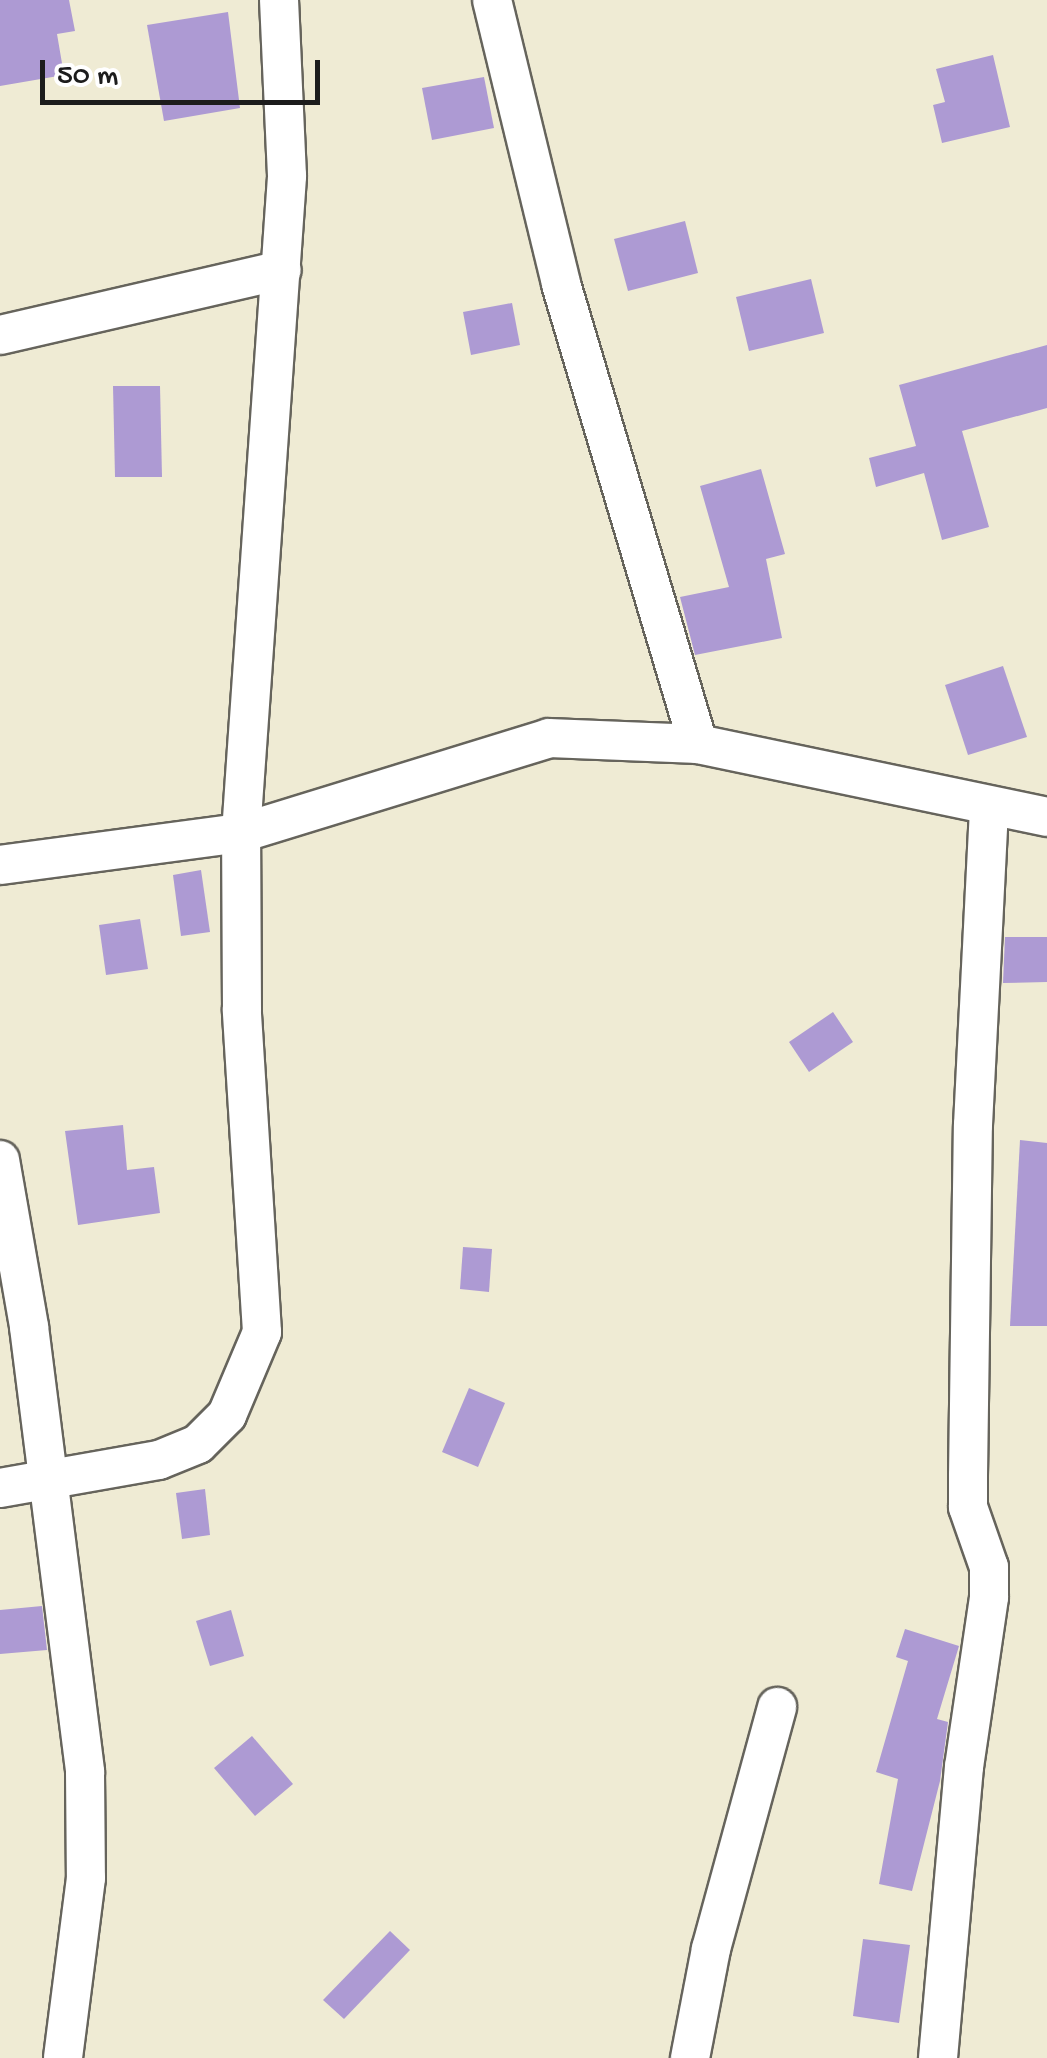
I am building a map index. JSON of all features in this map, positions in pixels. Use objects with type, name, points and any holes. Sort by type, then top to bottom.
[{"type":"street","points":[[0,1488],[48,1484],[159,1460],[198,1444],[227,1415],[262,1332],[242,1010],[241,833],[287,176],[279,0]]},
{"type":"street","points":[[492,0],[561,284],[698,744]]},
{"type":"street","points":[[0,335],[282,270]]},
{"type":"street","points":[[0,865],[241,833],[549,738],[698,744],[989,808],[1047,817]]},
{"type":"street","points":[[938,2058],[964,1767],[989,1597],[989,1568],[968,1507],[968,1417],[973,1125],[989,808]]},
{"type":"street","points":[[0,1160],[85,1772],[86,1878],[63,2058]]},
{"type":"street","points":[[690,2058],[711,1948],[777,1707]]},
{"type":"building","points":[[0,0],[69,0],[75,31],[57,34],[64,75],[0,86]]},
{"type":"building","points":[[228,12],[240,108],[164,121],[147,25]]},
{"type":"building","points":[[993,55],[1010,127],[942,143],[933,105],[945,102],[936,69]]},
{"type":"building","points":[[484,77],[494,128],[432,140],[422,88]]},
{"type":"building","points":[[685,221],[698,273],[628,291],[614,239]]},
{"type":"building","points":[[811,279],[824,333],[749,351],[736,297]]},
{"type":"building","points":[[512,303],[520,345],[471,355],[463,312]]},
{"type":"building","points":[[1047,345],[1047,408],[962,431],[989,527],[942,540],[924,473],[876,487],[869,458],[916,446],[899,385]]},
{"type":"building","points":[[113,386],[160,386],[162,477],[115,477]]},
{"type":"building","points":[[761,469],[785,554],[766,559],[782,638],[695,655],[680,597],[729,587],[700,486]]},
{"type":"building","points":[[1003,666],[1027,737],[968,755],[945,685]]},
{"type":"building","points":[[201,870],[210,932],[181,936],[173,875]]},
{"type":"building","points":[[140,919],[148,969],[106,975],[99,925]]},
{"type":"building","points":[[1005,937],[1047,937],[1047,982],[1003,983]]},
{"type":"building","points":[[833,1012],[853,1042],[809,1072],[789,1042]]},
{"type":"building","points":[[123,1125],[127,1170],[154,1167],[160,1213],[78,1225],[65,1131]]},
{"type":"building","points":[[1020,1140],[1047,1143],[1047,1326],[1010,1326]]},
{"type":"building","points":[[463,1247],[492,1249],[489,1292],[460,1289]]},
{"type":"building","points":[[469,1388],[505,1403],[478,1467],[442,1452]]},
{"type":"building","points":[[205,1489],[210,1535],[182,1539],[176,1493]]},
{"type":"building","points":[[42,1606],[47,1650],[0,1654],[0,1610]]},
{"type":"building","points":[[231,1610],[244,1656],[210,1666],[196,1621]]},
{"type":"building","points":[[905,1629],[959,1646],[937,1719],[948,1722],[940,1781],[912,1891],[879,1884],[898,1779],[876,1772],[908,1661],[896,1657]]},
{"type":"building","points":[[252,1736],[293,1784],[255,1816],[214,1768]]},
{"type":"building","points":[[390,1931],[410,1950],[344,2019],[323,2000]]},
{"type":"building","points":[[863,1939],[910,1945],[899,2023],[853,2016]]}]
